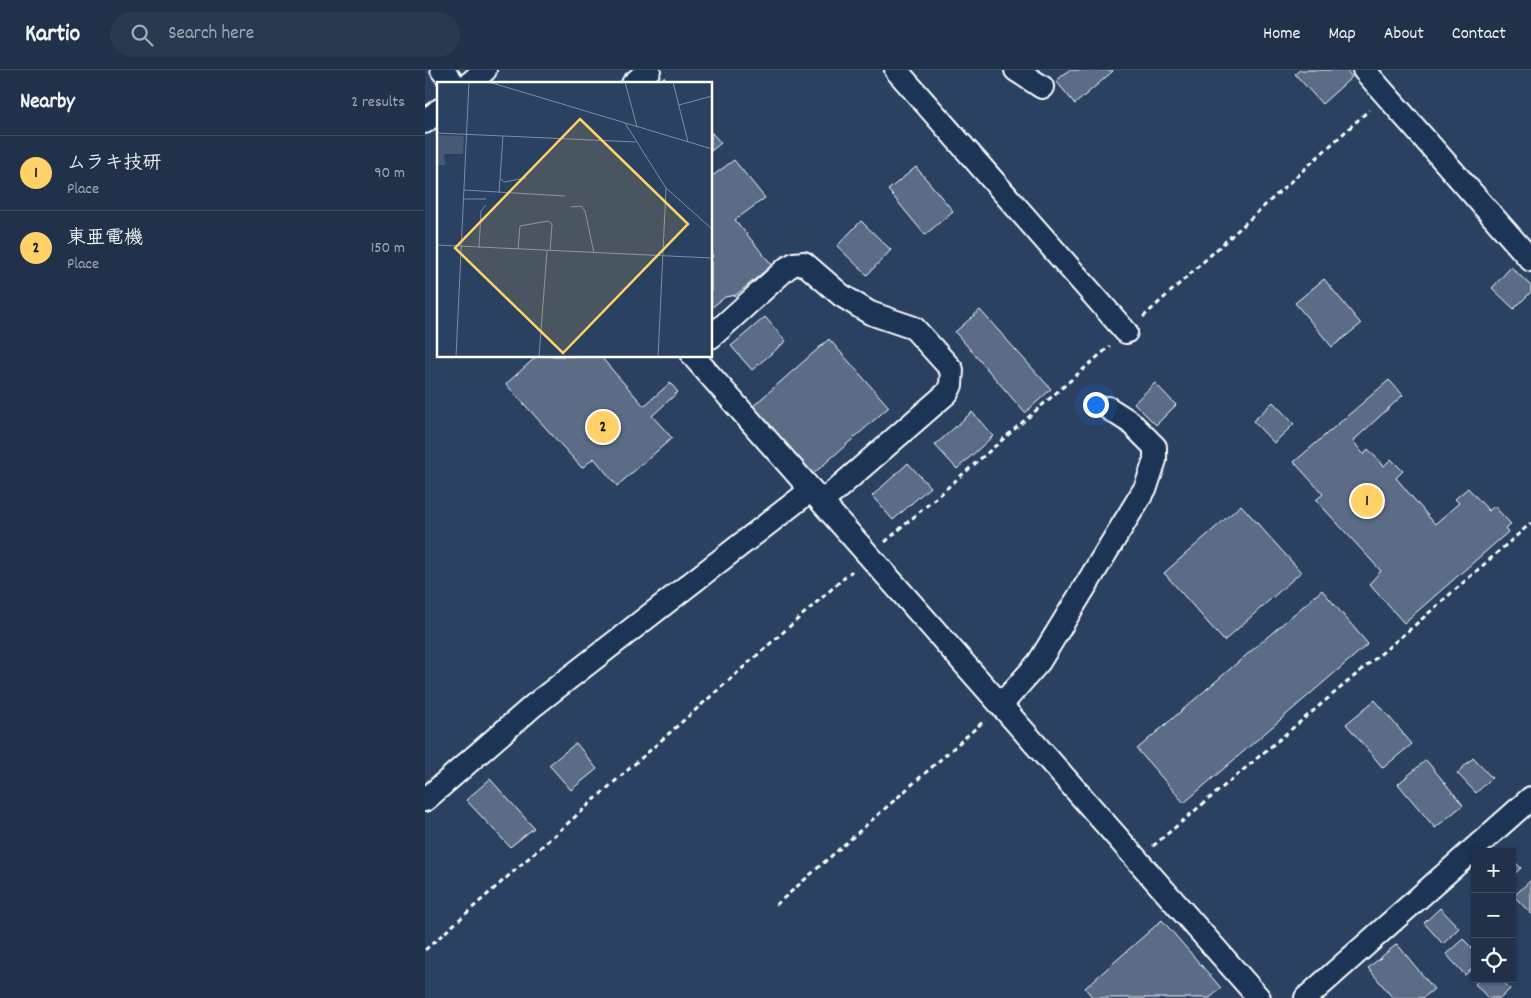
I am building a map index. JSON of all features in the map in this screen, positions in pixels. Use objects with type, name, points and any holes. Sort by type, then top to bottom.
[{"type":"street","points":[[442,70],[452,82]]},
{"type":"street","points":[[471,82],[485,70]]},
{"type":"street","points":[[635,82],[649,70]]},
{"type":"street","points":[[896,70],[1126,332]]},
{"type":"street","points":[[1016,70],[1042,87]]},
{"type":"street","points":[[1364,70],[1531,260]]},
{"type":"street","points":[[425,122],[437,112]]},
{"type":"street","points":[[425,800],[533,706],[816,496],[947,393],[951,385],[952,370],[915,328],[870,313],[857,306],[804,263],[794,264],[787,268],[713,335]]},
{"type":"street","points":[[695,358],[1259,998]]},
{"type":"street","points":[[1001,705],[1039,662],[1146,487],[1155,460],[1155,447],[1130,422],[1107,408]]},
{"type":"street","points":[[1306,998],[1531,798]]},
{"type":"path","points":[[425,950],[869,555],[1126,332],[1386,95]]},
{"type":"path","points":[[1137,859],[1415,626],[1531,522]]},
{"type":"path","points":[[775,905],[1001,705]]},
{"type":"building","points":[[1069,70],[1113,71],[1075,104],[1056,81]]},
{"type":"building","points":[[1300,70],[1346,70],[1352,77],[1322,104],[1295,74]]},
{"type":"building","points":[[664,77],[668,82],[658,82]]},
{"type":"building","points":[[713,134],[721,143],[713,149]]},
{"type":"building","points":[[734,160],[765,198],[735,220],[772,265],[736,295],[725,297],[713,306],[713,256],[713,176]]},
{"type":"building","points":[[916,167],[953,211],[925,235],[888,190]]},
{"type":"building","points":[[861,221],[891,250],[867,275],[837,246]]},
{"type":"building","points":[[1511,267],[1531,286],[1531,292],[1514,309],[1492,288]]},
{"type":"building","points":[[1324,279],[1361,324],[1332,347],[1295,303]]},
{"type":"building","points":[[980,310],[1051,389],[1025,413],[955,332]]},
{"type":"building","points":[[765,317],[786,341],[752,370],[731,346]]},
{"type":"building","points":[[829,339],[889,407],[812,475],[752,407]]},
{"type":"building","points":[[535,358],[602,358],[644,406],[670,383],[678,392],[652,416],[672,438],[617,486],[594,458],[582,468],[506,384]]},
{"type":"building","points":[[1389,380],[1403,395],[1353,441],[1364,455],[1368,449],[1384,466],[1391,459],[1403,471],[1396,478],[1435,524],[1459,503],[1455,499],[1468,488],[1489,511],[1494,506],[1511,524],[1505,528],[1508,532],[1404,623],[1369,584],[1381,571],[1316,500],[1323,494],[1294,462]]},
{"type":"building","points":[[1155,383],[1176,405],[1156,425],[1134,403]]},
{"type":"building","points":[[1273,402],[1294,424],[1274,443],[1253,421]]},
{"type":"building","points":[[972,412],[993,436],[957,469],[935,445]]},
{"type":"building","points":[[908,463],[930,487],[893,520],[872,496]]},
{"type":"building","points":[[1241,505],[1301,572],[1224,641],[1164,573]]},
{"type":"building","points":[[1322,590],[1368,644],[1184,803],[1137,749]]},
{"type":"building","points":[[1375,700],[1412,744],[1383,768],[1346,724]]},
{"type":"building","points":[[576,743],[597,769],[571,790],[549,765]]},
{"type":"building","points":[[1473,758],[1492,778],[1476,793],[1457,773]]},
{"type":"building","points":[[1426,760],[1463,805],[1435,828],[1398,784]]},
{"type":"building","points":[[490,779],[534,828],[510,847],[466,800]]},
{"type":"building","points":[[1516,863],[1521,868],[1516,872]]},
{"type":"building","points":[[1531,880],[1531,914],[1516,898],[1516,894]]},
{"type":"building","points":[[1440,908],[1459,928],[1443,944],[1424,923]]},
{"type":"building","points":[[1162,920],[1221,988],[1210,998],[1093,998],[1085,988]]},
{"type":"building","points":[[1463,939],[1471,947],[1471,970],[1465,975],[1446,954]]},
{"type":"building","points":[[1397,944],[1434,989],[1423,998],[1393,998],[1368,968]]},
{"type":"building","points":[[1505,983],[1510,989],[1501,998],[1488,998],[1475,984]]},
{"type":"place","name":"東亜電機","points":[[603,427]]},
{"type":"place","name":"ムラキ技研","points":[[1367,501]]}]
